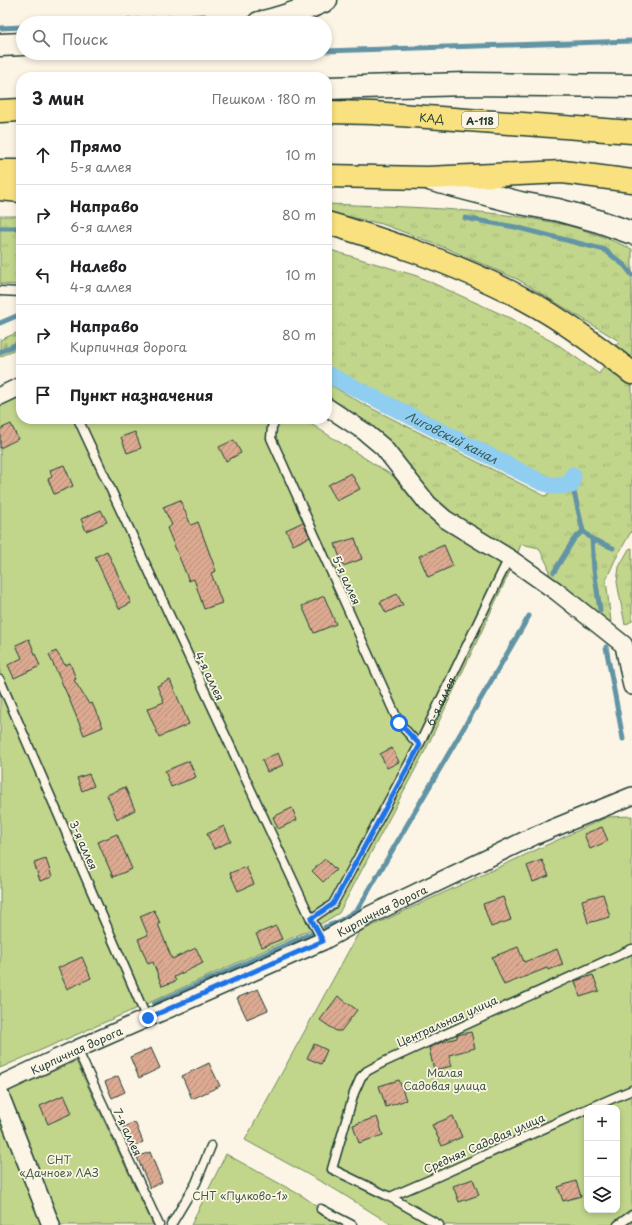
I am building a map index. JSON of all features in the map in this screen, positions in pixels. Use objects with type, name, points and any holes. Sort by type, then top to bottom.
[{"type":"highway","points":[[0,111],[16,110]]},
{"type":"highway","name":"КАД","points":[[332,112],[389,114],[632,132]]},
{"type":"highway","points":[[0,171],[16,171]]},
{"type":"highway","points":[[332,176],[427,178],[564,172],[632,181]]},
{"type":"highway","points":[[0,189],[16,191]]},
{"type":"highway","points":[[332,225],[382,240],[481,277],[564,322],[632,373]]},
{"type":"main road","points":[[286,16],[326,0]]},
{"type":"main road","points":[[0,45],[16,44]]},
{"type":"main road","points":[[332,88],[466,84],[632,86]]},
{"type":"main road","points":[[427,178],[520,203],[558,210],[598,221],[632,233]]},
{"type":"street","points":[[0,396],[16,388]]},
{"type":"street","points":[[332,410],[365,432],[383,447],[428,504],[445,519],[507,562],[556,591],[624,645],[632,686]]},
{"type":"street","name":"Кирпичная дорога","points":[[0,1085],[77,1049],[323,941],[372,914],[534,836],[632,796]]},
{"type":"street","points":[[0,1095],[51,1225]]},
{"type":"lane","points":[[0,291],[16,292]]},
{"type":"lane","name":"4-я аллея","points":[[80,424],[311,919],[323,941]]},
{"type":"lane","name":"5-я аллея","points":[[274,424],[271,438],[399,723],[420,745]]},
{"type":"lane","name":"6-я аллея","points":[[311,919],[333,904],[420,745],[507,562]]},
{"type":"lane","name":"3-я аллея","points":[[0,680],[148,1018]]},
{"type":"lane","name":"Центральная улица","points":[[390,1196],[332,1169],[354,1093],[361,1077],[367,1071],[384,1062],[632,949]]},
{"type":"lane","name":"7-я аллея","points":[[77,1049],[159,1225]]},
{"type":"lane","points":[[597,1105],[632,1090]]},
{"type":"lane","name":"Средняя Садовая улица","points":[[390,1196],[434,1178],[584,1110]]},
{"type":"lane","points":[[170,1225],[196,1183],[211,1146]]},
{"type":"lane","points":[[390,1196],[439,1225]]},
{"type":"lane","points":[[321,1209],[352,1225]]},
{"type":"lane","points":[[618,1225],[632,1215]]},
{"type":"green space","points":[[332,204],[474,211],[532,219],[579,229],[632,249],[632,530],[615,560],[606,580],[612,630],[550,578],[548,566],[539,548],[521,544],[516,558],[447,515],[332,409],[332,386],[365,405],[545,496],[558,486],[332,372],[332,250],[417,276],[510,318],[560,346],[599,374],[619,341],[519,280],[446,248],[382,224],[332,213]]},
{"type":"green space","points":[[0,216],[16,216],[16,285],[0,284]]},
{"type":"green space","points":[[16,333],[16,349],[0,357],[0,340]]},
{"type":"green space","points":[[16,399],[16,424],[311,424],[393,476],[420,509],[439,526],[511,569],[426,749],[339,913],[316,927],[142,1006],[0,1068],[0,406]]},
{"type":"green space","points":[[632,548],[632,621],[625,625],[617,582],[619,567],[629,549]]},
{"type":"green space","name":"Малая Садовая улица","points":[[632,816],[632,1225],[392,1225],[336,1190],[245,1140],[359,932],[607,817]]},
{"type":"green space","name":"СНТ «Дачное» ЛАЗ","points":[[76,1061],[153,1225],[0,1225],[0,1095]]},
{"type":"green space","name":"СНТ «Пулково-1»","points":[[226,1154],[304,1197],[321,1209],[352,1225],[191,1225]]},
{"type":"building","points":[[11,424],[18,439],[0,448],[0,429]]},
{"type":"building","points":[[135,432],[141,448],[127,453],[121,437]]},
{"type":"building","points":[[234,440],[241,453],[226,461],[219,447]]},
{"type":"building","points":[[64,465],[73,486],[54,494],[48,479],[52,477],[50,470]]},
{"type":"building","points":[[351,473],[360,489],[337,501],[328,485]]},
{"type":"building","points":[[180,500],[191,525],[198,522],[216,571],[211,573],[222,603],[204,609],[194,579],[189,581],[167,528],[172,525],[163,507]]},
{"type":"building","points":[[101,510],[107,522],[86,531],[81,519]]},
{"type":"building","points":[[303,522],[310,537],[293,545],[286,530]]},
{"type":"building","points":[[355,538],[362,559],[343,566],[335,544]]},
{"type":"building","points":[[444,545],[453,566],[428,577],[419,556]]},
{"type":"building","points":[[107,551],[131,603],[119,609],[95,557]]},
{"type":"building","points":[[397,594],[403,605],[386,613],[380,602]]},
{"type":"building","points":[[324,596],[336,624],[314,633],[302,606]]},
{"type":"building","points":[[29,639],[40,666],[14,678],[8,665],[22,658],[16,645]]},
{"type":"building","points":[[56,651],[65,665],[70,663],[76,679],[74,680],[89,704],[92,703],[103,727],[84,735],[49,655]]},
{"type":"building","points":[[170,680],[189,724],[159,737],[147,709],[164,702],[157,686]]},
{"type":"building","points":[[392,748],[399,762],[387,768],[380,754]]},
{"type":"building","points":[[278,753],[283,765],[267,772],[262,760]]},
{"type":"building","points":[[189,761],[196,777],[171,787],[165,771]]},
{"type":"building","points":[[89,774],[94,786],[82,791],[77,778]]},
{"type":"building","points":[[125,787],[135,810],[117,819],[107,795]]},
{"type":"building","points":[[292,808],[297,820],[278,829],[273,817]]},
{"type":"building","points":[[224,826],[231,841],[214,849],[207,834]]},
{"type":"building","points":[[602,827],[608,841],[590,849],[584,834]]},
{"type":"building","points":[[117,834],[132,869],[113,877],[98,842]]},
{"type":"building","points":[[46,859],[52,877],[40,881],[34,863]]},
{"type":"building","points":[[325,859],[336,870],[323,882],[312,871]]},
{"type":"building","points":[[542,860],[549,876],[533,882],[527,866]]},
{"type":"building","points":[[246,867],[254,884],[238,891],[230,873]]},
{"type":"building","points":[[603,894],[610,917],[588,923],[582,900]]},
{"type":"building","points":[[503,897],[511,920],[491,927],[483,904]]},
{"type":"building","points":[[154,910],[172,959],[196,948],[203,963],[174,977],[176,981],[162,986],[153,962],[148,964],[138,939],[148,935],[140,916]]},
{"type":"building","points":[[276,926],[282,939],[262,947],[256,934]]},
{"type":"building","points":[[518,947],[524,962],[557,949],[563,965],[548,970],[547,968],[504,985],[492,957]]},
{"type":"building","points":[[82,957],[91,978],[67,989],[58,968]]},
{"type":"building","points":[[593,975],[599,991],[580,997],[575,981]]},
{"type":"building","points":[[258,989],[268,1010],[247,1019],[237,998]]},
{"type":"building","points":[[338,996],[357,1010],[341,1031],[336,1031],[320,1020]]},
{"type":"building","points":[[471,1032],[475,1048],[449,1055],[452,1066],[434,1070],[429,1048],[442,1042],[457,1038],[457,1035]]},
{"type":"building","points":[[314,1044],[327,1050],[321,1064],[307,1058]]},
{"type":"building","points":[[151,1048],[160,1068],[139,1078],[130,1057]]},
{"type":"building","points":[[209,1063],[220,1086],[192,1099],[182,1076]]},
{"type":"building","points":[[118,1076],[125,1092],[112,1098],[105,1082]]},
{"type":"building","points":[[399,1080],[406,1100],[386,1107],[379,1086]]},
{"type":"building","points":[[64,1095],[72,1113],[48,1124],[40,1106]]},
{"type":"building","points":[[453,1116],[462,1137],[442,1146],[432,1125]]},
{"type":"building","points":[[377,1117],[383,1135],[359,1143],[353,1125]]},
{"type":"building","points":[[135,1122],[143,1142],[132,1147],[123,1127]]},
{"type":"building","points":[[150,1152],[162,1182],[150,1188],[137,1157]]},
{"type":"building","points":[[473,1179],[479,1195],[459,1202],[453,1186]]},
{"type":"building","points":[[576,1181],[581,1196],[563,1201],[558,1187]]},
{"type":"waterway","points":[[0,28],[16,27]]},
{"type":"waterway","points":[[332,51],[632,41]]},
{"type":"waterway","points":[[465,218],[515,227],[605,250],[625,266],[632,275]]},
{"type":"waterway","points":[[0,228],[16,228]]},
{"type":"waterway","name":"Лиговский канал","points":[[0,323],[16,316]]},
{"type":"waterway","points":[[0,352],[16,344]]},
{"type":"waterway","name":"Лиговский канал","points":[[332,377],[541,482],[554,486],[571,485],[573,475]]},
{"type":"waterway","points":[[571,485],[583,531],[592,539],[613,548]]},
{"type":"waterway","points":[[554,572],[574,539],[583,531]]},
{"type":"waterway","points":[[592,539],[594,570],[600,610]]},
{"type":"waterway","points":[[325,927],[338,922],[358,909],[529,616]]},
{"type":"waterway","points":[[606,647],[623,739]]},
{"type":"waterway","points":[[154,1004],[312,933]]},
{"type":"route","points":[[148,1018],[323,941],[311,919],[333,904],[420,745],[399,723]]}]
